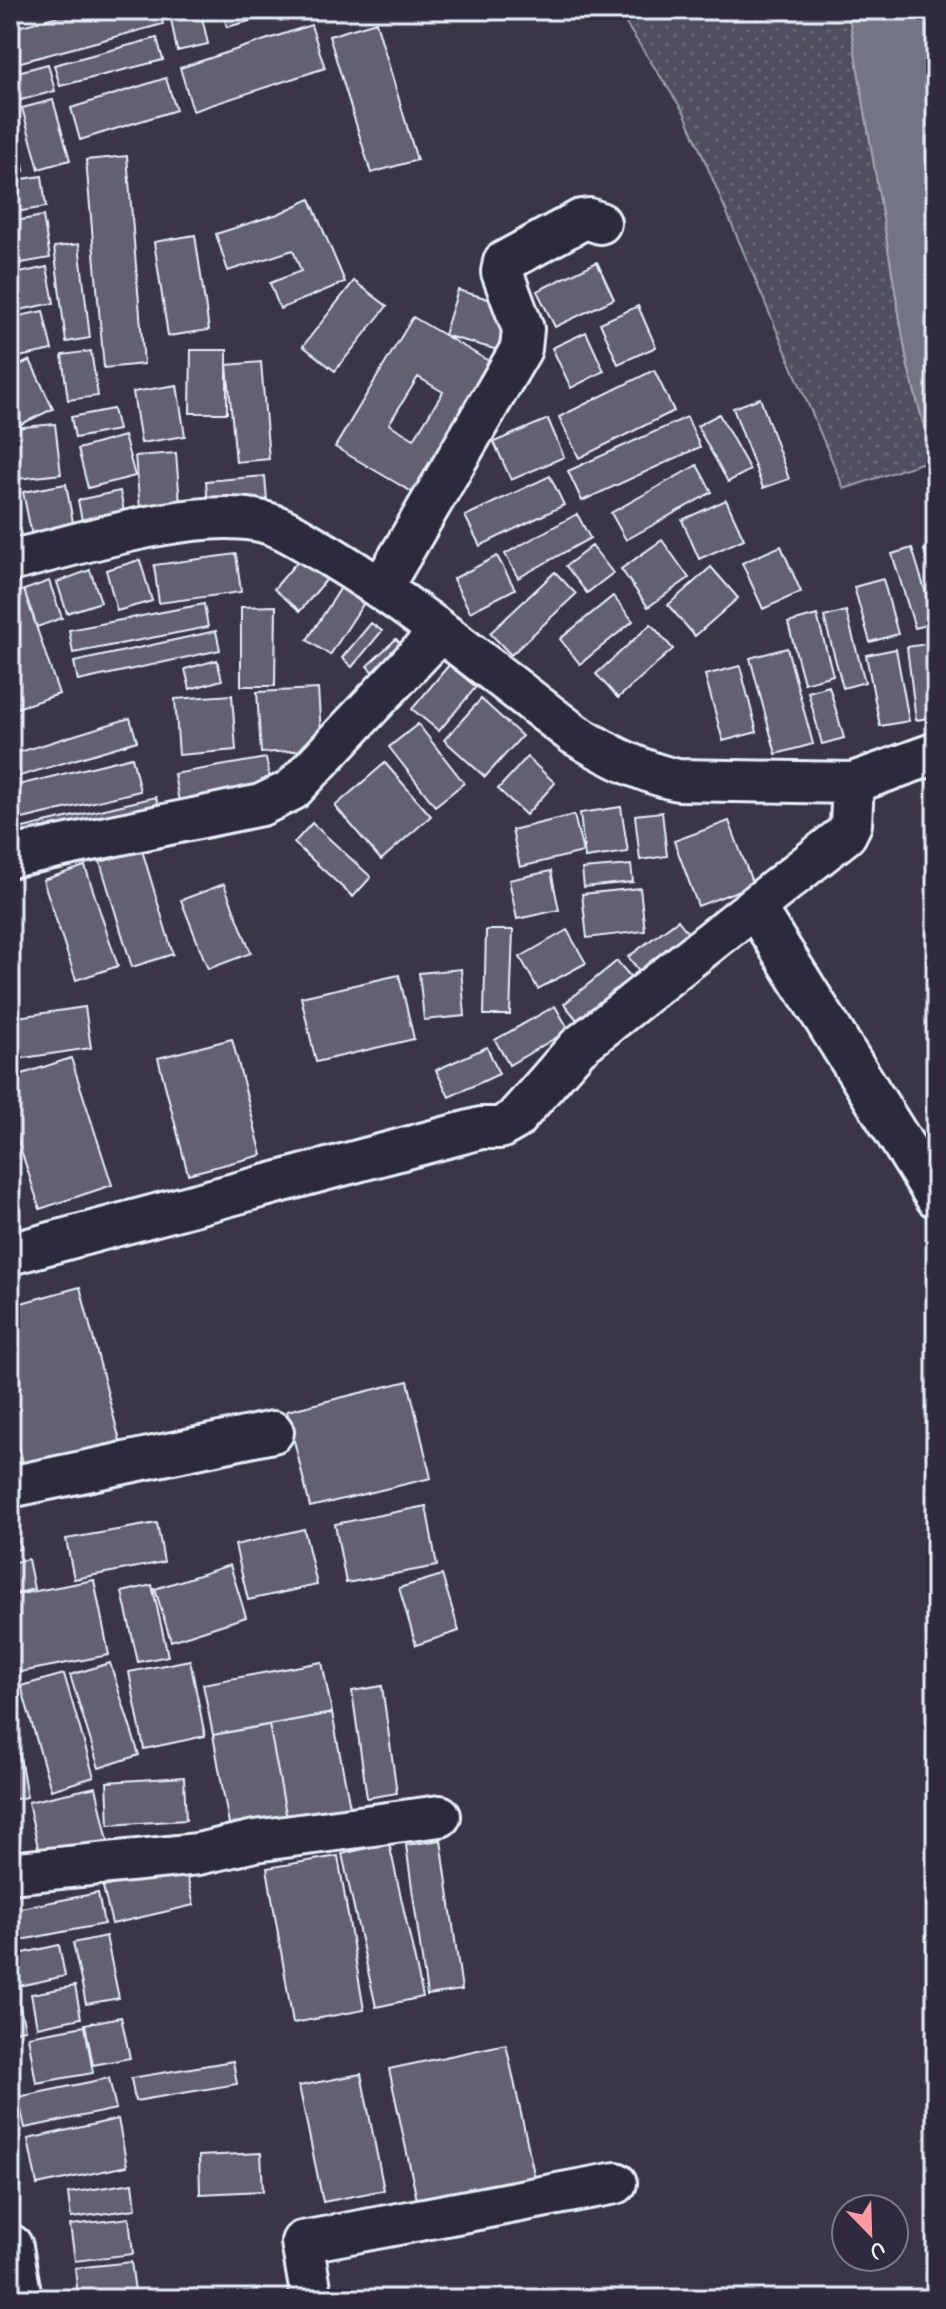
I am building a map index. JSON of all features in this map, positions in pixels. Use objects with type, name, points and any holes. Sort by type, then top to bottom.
[{"type":"main road","points":[[10,2247],[19,2299]]},
{"type":"street","points":[[382,587],[521,349],[523,329],[502,272],[504,262],[581,220],[600,223]]},
{"type":"street","points":[[10,561],[156,527],[211,519],[252,519],[278,525],[382,587],[574,734],[595,747],[663,777],[678,780],[853,783],[936,753]]},
{"type":"street","points":[[10,857],[242,809],[280,798],[292,790],[440,632]]},
{"type":"street","points":[[10,1254],[481,1128],[500,1128],[514,1120],[578,1047],[846,834],[851,824],[853,783]]},
{"type":"street","points":[[755,908],[936,1197]]},
{"type":"street","points":[[10,1487],[273,1432]]},
{"type":"street","points":[[10,1873],[198,1854],[255,1841],[440,1816]]},
{"type":"street","points":[[312,2299],[302,2242],[616,2183]]},
{"type":"shaded area","points":[[617,10],[848,10],[908,367],[926,433],[936,448],[936,458],[844,489],[685,114]]},
{"type":"water","points":[[848,10],[936,10],[936,448],[926,433],[908,367]]},
{"type":"building","points":[[81,10],[159,10],[163,24],[10,65],[10,29]]},
{"type":"building","points":[[222,10],[263,10],[265,17],[227,27]]},
{"type":"building","points":[[201,13],[208,44],[177,51],[171,19]]},
{"type":"building","points":[[376,22],[417,160],[371,173],[329,36]]},
{"type":"building","points":[[311,25],[325,68],[193,111],[180,68]]},
{"type":"building","points":[[157,38],[163,60],[60,86],[54,65]]},
{"type":"building","points":[[48,64],[55,91],[10,103],[10,74]]},
{"type":"building","points":[[166,78],[176,110],[80,140],[71,108]]},
{"type":"building","points":[[53,100],[70,160],[39,169],[22,108]]},
{"type":"building","points":[[18,134],[24,171],[10,173],[10,135]]},
{"type":"building","points":[[127,156],[144,364],[104,368],[86,160]]},
{"type":"building","points":[[42,176],[46,207],[10,213],[10,181]]},
{"type":"building","points":[[310,199],[345,282],[280,309],[270,283],[301,271],[293,250],[228,271],[216,234],[278,214]]},
{"type":"building","points":[[43,216],[50,258],[10,265],[10,222]]},
{"type":"building","points":[[195,235],[209,330],[168,336],[154,242]]},
{"type":"building","points":[[79,244],[90,338],[66,342],[54,247]]},
{"type":"building","points":[[597,262],[614,299],[555,327],[537,291]]},
{"type":"building","points":[[47,267],[54,303],[10,312],[10,275]]},
{"type":"building","points":[[354,281],[387,306],[335,371],[303,346]]},
{"type":"building","points":[[458,290],[512,306],[498,350],[444,335]]},
{"type":"building","points":[[638,306],[656,347],[618,364],[600,323]]},
{"type":"building","points":[[43,311],[52,350],[10,359],[10,318]]},
{"type":"building","points":[[413,317],[499,367],[422,498],[335,447]],"holes":[[[418,377],[443,392],[414,439],[389,424]]]},
{"type":"building","points":[[586,332],[604,371],[571,388],[552,348]]},
{"type":"building","points":[[191,350],[227,350],[227,413],[190,413]]},
{"type":"building","points":[[91,351],[98,396],[68,400],[62,355]]},
{"type":"building","points":[[30,360],[53,409],[13,428],[10,422],[10,370]]},
{"type":"building","points":[[261,362],[269,459],[236,462],[227,365]]},
{"type":"building","points":[[654,370],[674,411],[579,458],[559,417]]},
{"type":"building","points":[[177,385],[185,436],[141,443],[133,392]]},
{"type":"building","points":[[760,398],[789,479],[763,488],[733,408]]},
{"type":"building","points":[[113,409],[118,430],[75,438],[71,417]]},
{"type":"building","points":[[719,414],[750,470],[728,482],[697,426]]},
{"type":"building","points":[[687,417],[700,447],[582,501],[568,471]]},
{"type":"building","points":[[548,419],[564,457],[511,480],[494,442]]},
{"type":"building","points":[[55,424],[61,474],[18,479],[13,428]]},
{"type":"building","points":[[124,436],[135,476],[88,488],[78,449]]},
{"type":"building","points":[[176,453],[180,504],[140,508],[135,456]]},
{"type":"building","points":[[697,465],[712,492],[626,540],[611,513]]},
{"type":"building","points":[[265,476],[268,512],[209,517],[206,481]]},
{"type":"building","points":[[550,476],[564,505],[480,546],[465,516]]},
{"type":"building","points":[[66,484],[74,528],[32,536],[23,492]]},
{"type":"building","points":[[120,491],[125,517],[83,526],[78,500]]},
{"type":"building","points":[[726,500],[744,539],[699,559],[682,520]]},
{"type":"building","points":[[577,514],[590,538],[518,578],[505,554]]},
{"type":"building","points":[[662,540],[689,578],[648,607],[621,569]]},
{"type":"building","points":[[592,546],[613,573],[587,593],[566,566]]},
{"type":"building","points":[[781,546],[801,592],[763,609],[742,563]]},
{"type":"building","points":[[936,546],[936,589],[924,550]]},
{"type":"building","points":[[912,548],[935,623],[915,628],[892,554]]},
{"type":"building","points":[[236,554],[241,592],[159,603],[154,565]]},
{"type":"building","points":[[497,556],[515,589],[470,612],[453,579]]},
{"type":"building","points":[[301,557],[327,579],[300,611],[274,589]]},
{"type":"building","points":[[140,560],[152,601],[117,611],[106,570]]},
{"type":"building","points":[[711,567],[738,598],[695,636],[668,605]]},
{"type":"building","points":[[90,570],[101,602],[67,613],[57,582]]},
{"type":"building","points":[[555,572],[576,594],[511,655],[490,633]]},
{"type":"building","points":[[883,579],[898,634],[870,642],[854,587]]},
{"type":"building","points":[[49,581],[62,618],[37,627],[24,590]]},
{"type":"building","points":[[344,583],[367,598],[330,655],[307,640]]},
{"type":"building","points":[[24,590],[59,694],[17,708],[10,687],[10,595]]},
{"type":"building","points":[[613,596],[633,621],[580,664],[560,639]]},
{"type":"building","points":[[204,604],[208,627],[73,653],[69,630]]},
{"type":"building","points":[[276,606],[275,686],[241,686],[241,607]]},
{"type":"building","points":[[846,611],[865,682],[843,688],[824,617]]},
{"type":"building","points":[[817,615],[833,675],[804,683],[788,623]]},
{"type":"building","points":[[371,623],[382,631],[352,667],[342,658]]},
{"type":"building","points":[[651,624],[673,649],[618,698],[596,674]]},
{"type":"building","points":[[216,631],[220,650],[78,681],[74,662]]},
{"type":"building","points":[[396,639],[411,655],[383,683],[367,666]]},
{"type":"building","points":[[933,643],[936,717],[916,720],[907,647]]},
{"type":"building","points":[[787,648],[813,744],[776,754],[750,658]]},
{"type":"building","points":[[896,649],[909,721],[880,726],[866,655]]},
{"type":"building","points":[[217,660],[222,680],[190,689],[185,669]]},
{"type":"building","points":[[449,665],[476,687],[439,731],[412,709]]},
{"type":"building","points":[[740,666],[757,732],[723,741],[705,675]]},
{"type":"building","points":[[829,686],[844,738],[822,744],[808,692]]},
{"type":"building","points":[[318,689],[322,749],[261,753],[257,692]]},
{"type":"building","points":[[232,695],[236,750],[179,755],[175,699]]},
{"type":"building","points":[[481,699],[522,736],[485,777],[444,740]]},
{"type":"building","points":[[130,718],[137,741],[10,779],[10,755]]},
{"type":"building","points":[[418,724],[464,783],[435,806],[389,747]]},
{"type":"building","points":[[132,757],[140,791],[10,822],[10,787]]},
{"type":"building","points":[[527,757],[555,783],[526,815],[498,789]]},
{"type":"building","points":[[266,758],[272,791],[180,807],[174,774]]},
{"type":"building","points":[[385,763],[431,816],[381,860],[335,806]]},
{"type":"building","points":[[156,797],[160,816],[10,851],[10,831]]},
{"type":"building","points":[[621,807],[628,852],[585,858],[580,813]]},
{"type":"building","points":[[662,812],[667,856],[640,860],[635,815]]},
{"type":"building","points":[[574,815],[583,852],[520,867],[512,830]]},
{"type":"building","points":[[729,821],[753,885],[698,906],[674,841]]},
{"type":"building","points":[[312,823],[371,877],[353,897],[294,843]]},
{"type":"building","points":[[142,850],[173,954],[132,967],[100,862]]},
{"type":"building","points":[[631,865],[633,882],[584,887],[582,869]]},
{"type":"building","points":[[85,866],[118,966],[76,980],[43,880]]},
{"type":"building","points":[[551,871],[559,910],[517,919],[509,880]]},
{"type":"building","points":[[224,884],[251,953],[208,969],[181,900]]},
{"type":"building","points":[[640,888],[645,931],[587,938],[582,894]]},
{"type":"building","points":[[678,920],[691,937],[642,974],[628,957]]},
{"type":"building","points":[[486,930],[513,930],[510,1015],[484,1015]]},
{"type":"building","points":[[567,930],[586,963],[538,989],[520,957]]},
{"type":"building","points":[[10,956],[20,988],[10,991]]},
{"type":"building","points":[[617,961],[636,983],[582,1026],[564,1004]]},
{"type":"building","points":[[461,969],[465,1016],[424,1020],[419,973]]},
{"type":"building","points":[[399,975],[414,1039],[316,1062],[301,997]]},
{"type":"building","points":[[555,1006],[569,1030],[509,1065],[495,1040]]},
{"type":"building","points":[[85,1007],[91,1048],[10,1060],[10,1018]]},
{"type":"building","points":[[232,1039],[262,1155],[188,1174],[158,1058]]},
{"type":"building","points":[[487,1047],[499,1074],[449,1097],[436,1070]]},
{"type":"building","points":[[71,1058],[112,1185],[40,1209],[10,1116],[10,1078]]},
{"type":"building","points":[[80,1287],[120,1441],[24,1467],[13,1423],[10,1424],[10,1306]]},
{"type":"building","points":[[408,1381],[431,1478],[310,1507],[287,1411]]},
{"type":"building","points":[[426,1506],[437,1566],[346,1583],[335,1524]]},
{"type":"building","points":[[10,1509],[20,1549],[10,1551]]},
{"type":"building","points":[[157,1523],[164,1562],[74,1579],[66,1539]]},
{"type":"building","points":[[304,1529],[317,1585],[248,1600],[235,1545]]},
{"type":"building","points":[[28,1559],[34,1589],[10,1595],[10,1563]]},
{"type":"building","points":[[230,1565],[246,1617],[171,1641],[155,1589]]},
{"type":"building","points":[[442,1575],[459,1631],[416,1645],[399,1588]]},
{"type":"building","points":[[94,1580],[109,1655],[10,1674],[10,1596]]},
{"type":"building","points":[[152,1585],[168,1656],[138,1662],[122,1592]]},
{"type":"building","points":[[190,1660],[205,1736],[144,1749],[129,1672]]},
{"type":"building","points":[[322,1662],[332,1713],[213,1735],[203,1684]]},
{"type":"building","points":[[110,1663],[139,1755],[99,1768],[70,1675]]},
{"type":"building","points":[[64,1674],[94,1777],[51,1790],[21,1686]]},
{"type":"building","points":[[382,1686],[397,1793],[367,1798],[352,1691]]},
{"type":"building","points":[[332,1713],[351,1812],[288,1824],[269,1725]]},
{"type":"building","points":[[10,1717],[13,1717],[27,1797],[10,1800]]},
{"type":"building","points":[[269,1725],[288,1824],[231,1835],[213,1735]]},
{"type":"building","points":[[184,1777],[186,1820],[109,1825],[107,1782]]},
{"type":"building","points":[[96,1787],[108,1841],[40,1856],[28,1802]]},
{"type":"building","points":[[441,1840],[462,1990],[427,1995],[406,1845]]},
{"type":"building","points":[[389,1843],[423,1997],[376,2007],[342,1854]]},
{"type":"building","points":[[338,1856],[364,2010],[293,2023],[267,1868]]},
{"type":"building","points":[[185,1867],[194,1905],[112,1924],[103,1887]]},
{"type":"building","points":[[98,1893],[104,1924],[16,1941],[10,1910]]},
{"type":"building","points":[[106,1936],[119,1998],[86,2004],[73,1943]]},
{"type":"building","points":[[59,1945],[65,1976],[10,1988],[10,1956]]},
{"type":"building","points":[[75,1986],[81,2018],[37,2027],[31,1994]]},
{"type":"building","points":[[18,1998],[25,2029],[10,2032],[10,2000]]},
{"type":"building","points":[[121,2017],[130,2058],[93,2065],[85,2024]]},
{"type":"building","points":[[85,2026],[93,2073],[36,2083],[28,2036]]},
{"type":"building","points":[[506,2044],[537,2188],[420,2214],[389,2069]]},
{"type":"building","points":[[233,2061],[237,2084],[135,2101],[131,2078]]},
{"type":"building","points":[[361,2074],[384,2190],[323,2202],[299,2086]]},
{"type":"building","points":[[109,2078],[116,2109],[25,2128],[18,2097]]},
{"type":"building","points":[[118,2119],[127,2166],[37,2185],[28,2139]]},
{"type":"building","points":[[261,2153],[263,2191],[200,2194],[199,2156]]},
{"type":"building","points":[[133,2183],[136,2209],[71,2218],[68,2193]]},
{"type":"building","points":[[129,2218],[133,2254],[75,2261],[70,2225]]},
{"type":"building","points":[[131,2262],[135,2291],[78,2297],[75,2268]]}]
